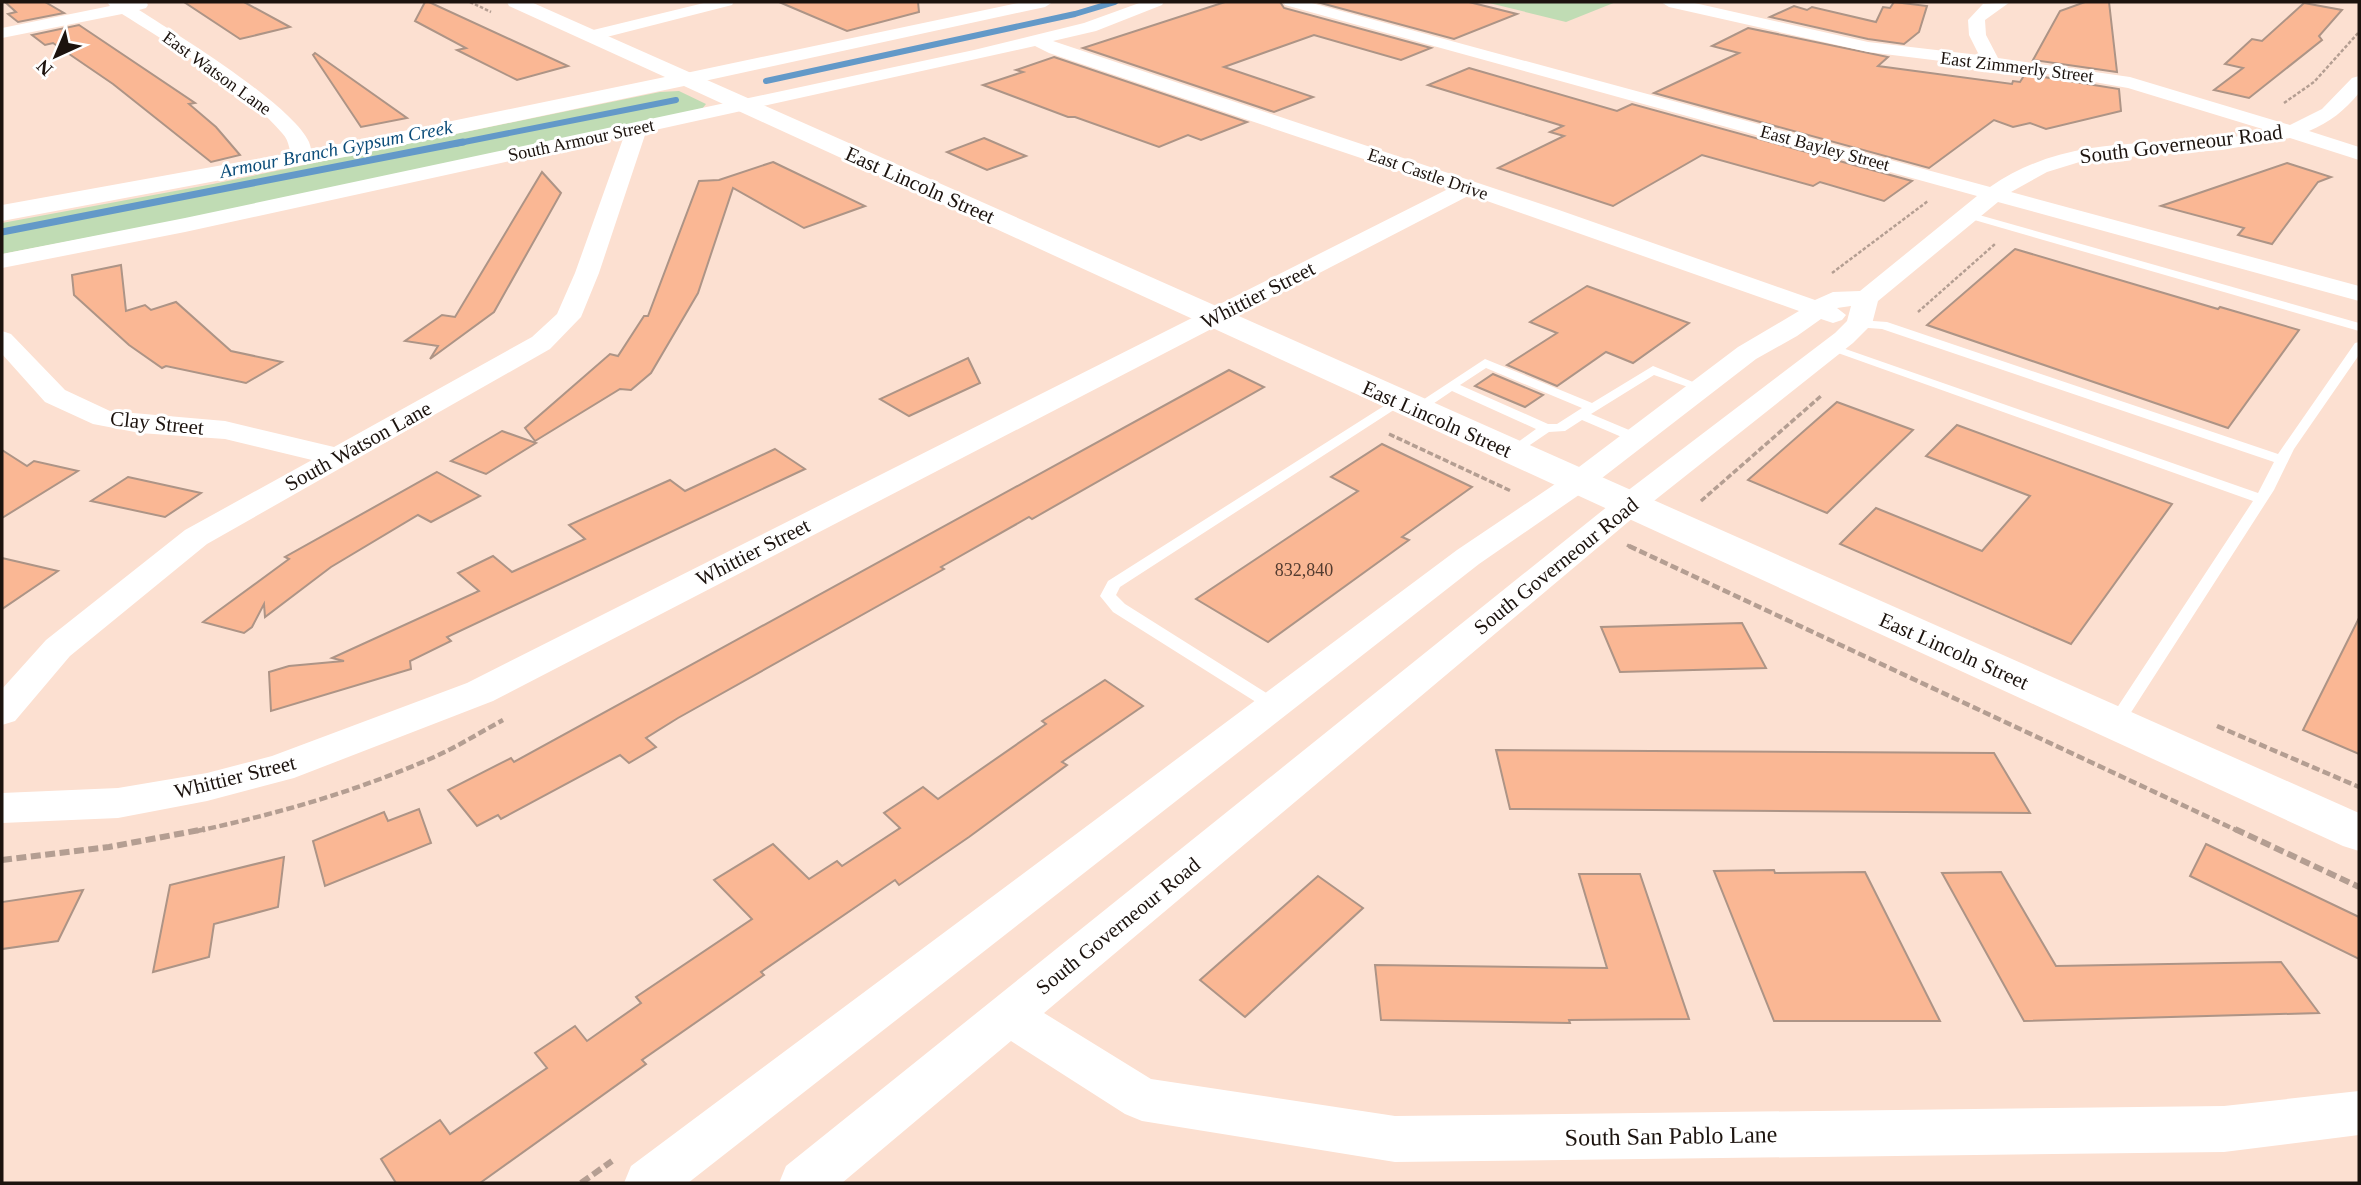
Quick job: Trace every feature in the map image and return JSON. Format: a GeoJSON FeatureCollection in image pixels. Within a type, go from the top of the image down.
{"type":"FeatureCollection","features":[{"type":"Feature","properties":{"kind":"street"},"geometry":{"type":"LineString","coordinates":[[2,33],[120,5],[156,2]]}},
{"type":"Feature","properties":{"kind":"street","name":"East Lincoln Street"},"geometry":{"type":"LineString","coordinates":[[516,2],[2359,834]]}},
{"type":"Feature","properties":{"kind":"street"},"geometry":{"type":"LineString","coordinates":[[590,36],[726,2]]}},
{"type":"Feature","properties":{"kind":"street","name":"South Armour Street"},"geometry":{"type":"LineString","coordinates":[[2,213],[302,158],[1045,2]]}},
{"type":"Feature","properties":{"kind":"street","name":"South Armour Street"},"geometry":{"type":"LineString","coordinates":[[2,261],[637,128],[1037,40],[1090,27],[1156,2]]}},
{"type":"Feature","properties":{"kind":"street","name":"East Bayley Street"},"geometry":{"type":"LineString","coordinates":[[1291,2],[2359,294]]}},
{"type":"Feature","properties":{"kind":"street","name":"East Zimmerly Street"},"geometry":{"type":"LineString","coordinates":[[1669,2],[1868,47],[2066,72],[2130,83],[2195,100],[2359,155]]}},
{"type":"Feature","properties":{"kind":"street"},"geometry":{"type":"LineString","coordinates":[[1992,63],[1974,26],[1976,18],[1983,10],[2002,2]]}},
{"type":"Feature","properties":{"kind":"street","name":"East Watson Lane"},"geometry":{"type":"LineString","coordinates":[[120,5],[221,74],[276,116],[299,141],[302,158]]}},
{"type":"Feature","properties":{"kind":"street","name":"East Castle Drive"},"geometry":{"type":"LineString","coordinates":[[1037,40],[1055,49],[1469,187],[1819,310]]}},
{"type":"Feature","properties":{"kind":"street","name":"South Governeour Road"},"geometry":{"type":"LineString","coordinates":[[804,1183],[1629,505],[1854,333],[1968,215],[1993,193],[2036,168],[2095,152],[2154,145],[2232,141],[2289,131],[2328,114],[2359,82]]}},
{"type":"Feature","properties":{"kind":"street","name":"South Watson Lane"},"geometry":{"type":"LineString","coordinates":[[2,712],[58,648],[196,537],[541,343],[568,317],[587,273],[637,128]]}},
{"type":"Feature","properties":{"kind":"street","name":"Whittier Street"},"geometry":{"type":"LineString","coordinates":[[2,808],[118,803],[207,787],[280,768],[480,691],[1469,187]]}},
{"type":"Feature","properties":{"kind":"street"},"geometry":{"type":"LineString","coordinates":[[649,1183],[1468,557],[1578,482],[1748,353],[1833,299],[1854,333]]}},
{"type":"Feature","properties":{"kind":"street","name":"Clay Street"},"geometry":{"type":"LineString","coordinates":[[2,340],[55,396],[103,418],[140,424],[225,430],[338,457]]}},
{"type":"Feature","properties":{"kind":"street","name":"South San Pablo Lane"},"geometry":{"type":"LineString","coordinates":[[1009,1015],[1142,1099],[1395,1139],[2224,1129],[2359,1113]]}},
{"type":"Feature","properties":{"kind":"lane"},"geometry":{"type":"LineString","coordinates":[[1968,215],[2359,327]]}},
{"type":"Feature","properties":{"kind":"lane"},"geometry":{"type":"LineString","coordinates":[[1854,333],[1883,325],[2282,460]]}},
{"type":"Feature","properties":{"kind":"lane"},"geometry":{"type":"LineString","coordinates":[[1854,333],[2261,499]]}},
{"type":"Feature","properties":{"kind":"lane"},"geometry":{"type":"LineString","coordinates":[[2115,724],[2261,499],[2282,460],[2359,346]]}},
{"type":"Feature","properties":{"kind":"lane"},"geometry":{"type":"LineString","coordinates":[[1273,705],[1119,608],[1108,596],[1114,584],[1407,405],[1451,386],[1485,363],[1636,438]]}},
{"type":"Feature","properties":{"kind":"lane"},"geometry":{"type":"LineString","coordinates":[[1451,386],[1490,398],[1526,414],[1546,428],[1560,429],[1653,370],[1702,388]]}},
{"type":"Feature","properties":{"kind":"lane"},"geometry":{"type":"LineString","coordinates":[[1512,453],[1546,428]]}},
{"type":"Feature","properties":{"kind":"path"},"geometry":{"type":"LineString","coordinates":[[1897,330],[2013,228]]}},
{"type":"Feature","properties":{"kind":"path"},"geometry":{"type":"LineString","coordinates":[[1673,525],[1854,333]]}},
{"type":"Feature","properties":{"kind":"green space"},"geometry":{"type":"Polygon","coordinates":[[[1485,2],[1616,2],[1566,22],[1485,2]]]}},
{"type":"Feature","properties":{"kind":"green space"},"geometry":{"type":"Polygon","coordinates":[[[679,91],[706,104],[702,109],[238,209],[2,254],[2,223],[213,184],[660,92],[679,91]]]}},
{"type":"Feature","properties":{"kind":"building"},"geometry":{"type":"Polygon","coordinates":[[[5,2],[45,2],[64,13],[18,22],[8,14],[16,12],[5,2]]]}},
{"type":"Feature","properties":{"kind":"building"},"geometry":{"type":"Polygon","coordinates":[[[184,2],[244,2],[290,27],[240,39],[184,2]]]}},
{"type":"Feature","properties":{"kind":"building"},"geometry":{"type":"Polygon","coordinates":[[[425,2],[568,66],[517,80],[457,50],[466,48],[415,21],[425,2]]]}},
{"type":"Feature","properties":{"kind":"building"},"geometry":{"type":"Polygon","coordinates":[[[779,2],[918,2],[919,12],[847,31],[779,2]]]}},
{"type":"Feature","properties":{"kind":"building"},"geometry":{"type":"Polygon","coordinates":[[[1225,2],[1280,2],[1284,8],[1431,48],[1401,60],[1314,35],[1224,67],[1313,97],[1274,112],[1083,48],[1225,2]]]}},
{"type":"Feature","properties":{"kind":"building"},"geometry":{"type":"Polygon","coordinates":[[[1317,2],[1469,2],[1517,14],[1454,39],[1317,2]]]}},
{"type":"Feature","properties":{"kind":"building"},"geometry":{"type":"Polygon","coordinates":[[[1894,2],[1927,6],[1919,32],[1904,44],[1868,39],[1770,17],[1794,6],[1807,10],[1812,7],[1876,22],[1883,7],[1890,8],[1894,2]]]}},
{"type":"Feature","properties":{"kind":"building"},"geometry":{"type":"Polygon","coordinates":[[[2085,2],[2109,2],[2117,72],[2033,60],[2060,11],[2085,2]]]}},
{"type":"Feature","properties":{"kind":"building"},"geometry":{"type":"Polygon","coordinates":[[[2304,3],[2342,10],[2319,36],[2322,40],[2249,98],[2214,90],[2243,68],[2225,64],[2252,39],[2262,41],[2304,3]]]}},
{"type":"Feature","properties":{"kind":"building"},"geometry":{"type":"Polygon","coordinates":[[[79,25],[195,103],[189,104],[216,127],[240,155],[211,162],[113,84],[53,43],[45,45],[32,35],[79,25]]]}},
{"type":"Feature","properties":{"kind":"building"},"geometry":{"type":"Polygon","coordinates":[[[1748,28],[1888,57],[1878,66],[2012,84],[2013,81],[2020,82],[2025,74],[2119,89],[2121,111],[2046,129],[2030,123],[2013,127],[1994,120],[1929,168],[1654,93],[1739,53],[1712,46],[1748,28]]]}},
{"type":"Feature","properties":{"kind":"building"},"geometry":{"type":"Polygon","coordinates":[[[315,53],[407,118],[361,127],[313,55],[315,53]]]}},
{"type":"Feature","properties":{"kind":"building"},"geometry":{"type":"Polygon","coordinates":[[[1054,57],[1247,122],[1201,140],[1188,135],[1159,147],[983,85],[1023,72],[1016,70],[1054,57]]]}},
{"type":"Feature","properties":{"kind":"building"},"geometry":{"type":"Polygon","coordinates":[[[1469,68],[1617,111],[1632,104],[1912,181],[1884,201],[1820,182],[1813,186],[1702,155],[1613,206],[1498,168],[1564,136],[1550,132],[1563,126],[1428,85],[1469,68]]]}},
{"type":"Feature","properties":{"kind":"building"},"geometry":{"type":"Polygon","coordinates":[[[984,138],[1026,156],[987,170],[947,152],[984,138]]]}},
{"type":"Feature","properties":{"kind":"building"},"geometry":{"type":"Polygon","coordinates":[[[773,162],[865,206],[804,228],[733,188],[698,293],[651,373],[631,390],[620,389],[535,441],[525,428],[610,354],[618,356],[644,316],[648,316],[699,181],[719,180],[773,162]]]}},
{"type":"Feature","properties":{"kind":"building"},"geometry":{"type":"Polygon","coordinates":[[[2287,163],[2331,177],[2318,182],[2272,244],[2238,235],[2244,228],[2161,206],[2287,163]]]}},
{"type":"Feature","properties":{"kind":"building"},"geometry":{"type":"Polygon","coordinates":[[[542,172],[561,193],[494,312],[430,359],[438,346],[405,341],[442,315],[455,317],[542,172]]]}},
{"type":"Feature","properties":{"kind":"building"},"geometry":{"type":"Polygon","coordinates":[[[2015,249],[2299,330],[2228,428],[1927,325],[2015,249]]]}},
{"type":"Feature","properties":{"kind":"building"},"geometry":{"type":"Polygon","coordinates":[[[121,265],[126,311],[145,305],[151,310],[176,302],[231,351],[282,362],[246,383],[166,366],[162,368],[129,345],[74,295],[72,275],[121,265]]]}},
{"type":"Feature","properties":{"kind":"building"},"geometry":{"type":"Polygon","coordinates":[[[1587,286],[1689,323],[1633,363],[1606,352],[1557,386],[1507,365],[1557,333],[1530,322],[1587,286]]]}},
{"type":"Feature","properties":{"kind":"building"},"geometry":{"type":"Polygon","coordinates":[[[968,358],[980,383],[909,416],[880,399],[968,358]]]}},
{"type":"Feature","properties":{"kind":"building"},"geometry":{"type":"Polygon","coordinates":[[[1229,370],[1264,387],[1032,519],[1029,517],[941,567],[944,569],[678,718],[646,738],[656,747],[629,763],[620,755],[501,819],[498,815],[477,826],[448,790],[511,758],[514,762],[1229,370]]]}},
{"type":"Feature","properties":{"kind":"building"},"geometry":{"type":"Polygon","coordinates":[[[1493,374],[1543,395],[1525,407],[1475,386],[1493,374]]]}},
{"type":"Feature","properties":{"kind":"building"},"geometry":{"type":"Polygon","coordinates":[[[1837,402],[1913,430],[1827,513],[1748,480],[1837,402]]]}},
{"type":"Feature","properties":{"kind":"building"},"geometry":{"type":"Polygon","coordinates":[[[1957,425],[2172,504],[2071,644],[1840,544],[1876,508],[1982,551],[2030,496],[1926,456],[1957,425]]]}},
{"type":"Feature","properties":{"kind":"building"},"geometry":{"type":"Polygon","coordinates":[[[502,431],[536,443],[486,474],[451,461],[502,431]]]}},
{"type":"Feature","properties":{"kind":"building"},"geometry":{"type":"Polygon","coordinates":[[[1382,444],[1472,487],[1402,537],[1409,540],[1268,642],[1196,599],[1358,491],[1331,477],[1382,444]]]}},
{"type":"Feature","properties":{"kind":"building"},"geometry":{"type":"Polygon","coordinates":[[[775,449],[805,469],[447,637],[451,641],[410,661],[411,669],[271,711],[269,672],[289,666],[344,661],[332,658],[479,591],[458,573],[493,556],[512,572],[585,539],[569,525],[670,480],[685,491],[775,449]]]}},
{"type":"Feature","properties":{"kind":"building"},"geometry":{"type":"Polygon","coordinates":[[[2,450],[27,466],[34,461],[78,471],[2,518],[2,450]]]}},
{"type":"Feature","properties":{"kind":"building"},"geometry":{"type":"Polygon","coordinates":[[[437,472],[480,496],[431,522],[418,515],[331,567],[265,617],[264,604],[252,627],[244,633],[203,622],[289,559],[285,557],[437,472]]]}},
{"type":"Feature","properties":{"kind":"building"},"geometry":{"type":"Polygon","coordinates":[[[128,477],[201,493],[165,517],[91,501],[128,477]]]}},
{"type":"Feature","properties":{"kind":"building"},"geometry":{"type":"Polygon","coordinates":[[[2,558],[58,571],[2,609],[2,558]]]}},
{"type":"Feature","properties":{"kind":"building"},"geometry":{"type":"Polygon","coordinates":[[[2359,618],[2359,754],[2303,730],[2359,618]]]}},
{"type":"Feature","properties":{"kind":"building"},"geometry":{"type":"Polygon","coordinates":[[[1742,623],[1766,668],[1620,672],[1601,627],[1742,623]]]}},
{"type":"Feature","properties":{"kind":"building"},"geometry":{"type":"Polygon","coordinates":[[[1105,680],[1143,706],[1062,762],[1067,765],[969,837],[899,885],[895,880],[761,972],[764,975],[642,1060],[646,1064],[480,1183],[396,1183],[381,1159],[440,1120],[450,1134],[547,1068],[535,1053],[575,1026],[587,1041],[641,1003],[636,997],[752,919],[714,880],[773,844],[809,879],[837,861],[842,866],[900,828],[884,813],[923,787],[938,799],[1046,724],[1042,721],[1105,680]]]}},
{"type":"Feature","properties":{"kind":"building"},"geometry":{"type":"Polygon","coordinates":[[[1496,750],[1994,753],[2030,813],[1510,809],[1496,750]]]}},
{"type":"Feature","properties":{"kind":"building"},"geometry":{"type":"Polygon","coordinates":[[[419,809],[431,843],[325,886],[313,841],[384,812],[388,821],[419,809]]]}},
{"type":"Feature","properties":{"kind":"building"},"geometry":{"type":"Polygon","coordinates":[[[2206,844],[2359,917],[2359,959],[2190,876],[2206,844]]]}},
{"type":"Feature","properties":{"kind":"building"},"geometry":{"type":"Polygon","coordinates":[[[284,857],[278,907],[214,924],[209,957],[153,972],[170,885],[284,857]]]}},
{"type":"Feature","properties":{"kind":"building"},"geometry":{"type":"Polygon","coordinates":[[[1774,870],[1775,873],[1865,872],[1940,1021],[1774,1021],[1714,871],[1774,870]]]}},
{"type":"Feature","properties":{"kind":"building"},"geometry":{"type":"Polygon","coordinates":[[[2001,872],[2056,966],[2281,962],[2319,1013],[2024,1021],[1942,873],[2001,872]]]}},
{"type":"Feature","properties":{"kind":"building"},"geometry":{"type":"Polygon","coordinates":[[[1579,874],[1640,874],[1689,1019],[1569,1020],[1570,1023],[1381,1020],[1375,965],[1607,968],[1579,874]]]}},
{"type":"Feature","properties":{"kind":"building"},"geometry":{"type":"Polygon","coordinates":[[[1318,876],[1363,908],[1245,1017],[1200,980],[1318,876]]]}},
{"type":"Feature","properties":{"kind":"building"},"geometry":{"type":"Polygon","coordinates":[[[83,890],[58,941],[2,949],[2,902],[83,890]]]}},
{"type":"Feature","properties":{"kind":"waterway","name":"Armour Branch Gypsum Creek"},"geometry":{"type":"LineString","coordinates":[[766,81],[1075,14],[1115,2]]}},
{"type":"Feature","properties":{"kind":"waterway","name":"Armour Branch Gypsum Creek"},"geometry":{"type":"LineString","coordinates":[[454,144],[676,100]]}},
{"type":"Feature","properties":{"kind":"waterway","name":"Armour Branch Gypsum Creek"},"geometry":{"type":"LineString","coordinates":[[2,232],[463,142]]}}]}
